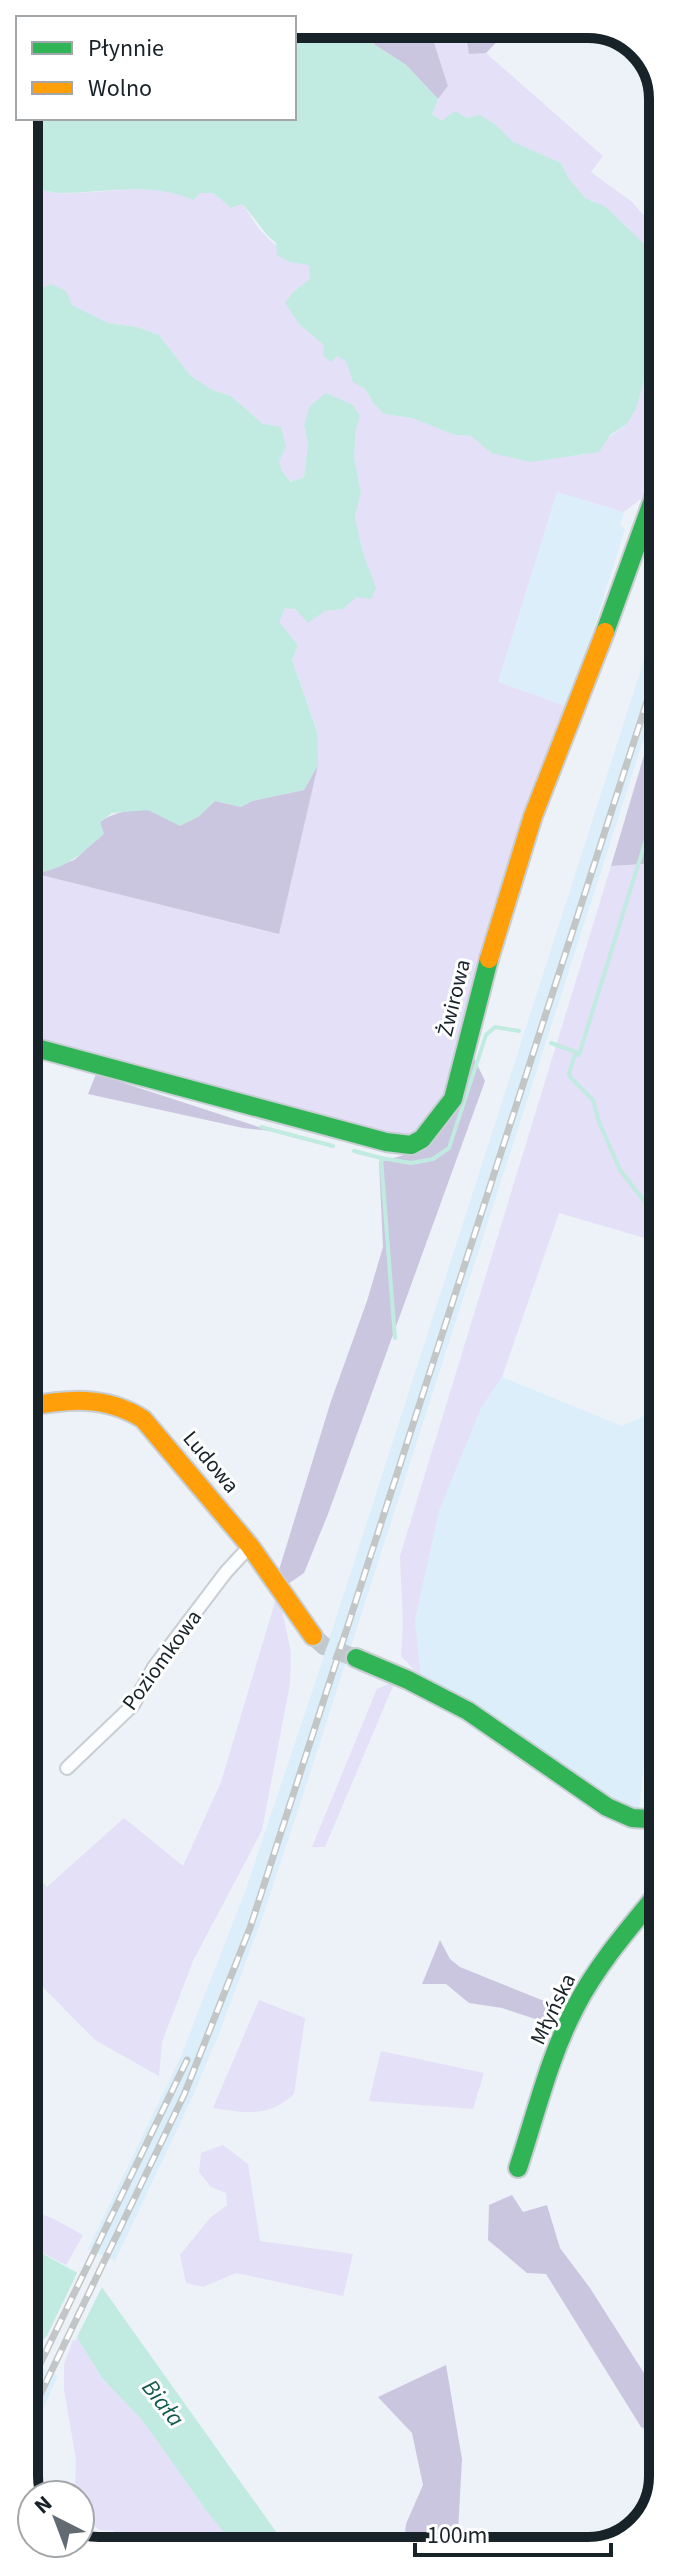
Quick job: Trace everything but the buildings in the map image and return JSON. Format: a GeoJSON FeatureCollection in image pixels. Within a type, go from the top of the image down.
{"type":"FeatureCollection","features":[{"type":"Feature","properties":{"kind":"street","name":"Żwirowa"},"geometry":{"type":"LineString","coordinates":[[38,1048],[386,1142],[411,1145],[422,1139],[453,1099],[495,938],[533,816],[649,511]]}},
{"type":"Feature","properties":{"kind":"street","name":"Ludowa"},"geometry":{"type":"LineString","coordinates":[[38,1405],[90,1400],[120,1405],[132,1411],[166,1444],[250,1546],[288,1596],[313,1636]]}},
{"type":"Feature","properties":{"kind":"street","name":"Poziomkowa"},"geometry":{"type":"LineString","coordinates":[[67,1768],[133,1705],[154,1667],[226,1572],[250,1546]]}},
{"type":"Feature","properties":{"kind":"street"},"geometry":{"type":"LineString","coordinates":[[356,1658],[417,1684],[468,1711],[607,1807],[649,1821]]}},
{"type":"Feature","properties":{"kind":"street","name":"Młyńska"},"geometry":{"type":"LineString","coordinates":[[518,2168],[576,2006],[604,1962],[649,1905]]}},
{"type":"Feature","properties":{"kind":"shaded area"},"geometry":{"type":"Polygon","coordinates":[[[369,38],[433,38],[448,86],[438,99],[406,65],[369,38]]]}},
{"type":"Feature","properties":{"kind":"shaded area"},"geometry":{"type":"Polygon","coordinates":[[[433,38],[464,38],[469,53],[486,53],[603,156],[591,172],[632,202],[649,221],[649,252],[626,226],[594,201],[585,199],[561,163],[512,142],[496,125],[467,118],[442,121],[432,114],[448,86],[433,38]]]}},
{"type":"Feature","properties":{"kind":"shaded area"},"geometry":{"type":"Polygon","coordinates":[[[466,38],[500,38],[486,53],[469,54],[466,38]]]}},
{"type":"Feature","properties":{"kind":"shaded area"},"geometry":{"type":"Polygon","coordinates":[[[38,189],[59,193],[161,190],[193,199],[200,193],[213,193],[231,208],[242,204],[259,229],[289,261],[309,264],[311,279],[293,292],[300,325],[346,361],[353,381],[365,389],[384,414],[412,418],[455,435],[471,436],[491,453],[584,455],[627,424],[636,409],[649,363],[649,480],[642,498],[624,512],[557,492],[498,682],[569,707],[447,1096],[426,1126],[408,1137],[38,1040],[38,874],[78,883],[317,730],[292,660],[298,645],[278,622],[284,607],[295,609],[308,622],[325,611],[343,609],[357,597],[363,553],[355,517],[361,493],[354,457],[360,416],[304,425],[308,444],[304,477],[292,482],[282,471],[263,424],[231,396],[212,390],[190,375],[159,335],[137,327],[108,323],[72,305],[38,296],[38,189]]]}},
{"type":"Feature","properties":{"kind":"shaded area"},"geometry":{"type":"Polygon","coordinates":[[[557,492],[624,512],[620,525],[625,529],[569,707],[498,682],[557,492]]]}},
{"type":"Feature","properties":{"kind":"shaded area"},"geometry":{"type":"Polygon","coordinates":[[[649,644],[649,722],[303,1795],[220,2031],[115,2261],[88,2249],[181,2056],[246,1889],[649,644]]]}},
{"type":"Feature","properties":{"kind":"shaded area"},"geometry":{"type":"Polygon","coordinates":[[[649,739],[649,849],[644,864],[611,866],[649,739]]]}},
{"type":"Feature","properties":{"kind":"shaded area"},"geometry":{"type":"Polygon","coordinates":[[[318,765],[279,934],[38,874],[74,860],[103,834],[100,822],[123,812],[148,810],[198,817],[215,801],[241,807],[252,801],[304,790],[318,765]]]}},
{"type":"Feature","properties":{"kind":"shaded area"},"geometry":{"type":"Polygon","coordinates":[[[644,864],[649,882],[649,1239],[559,1213],[502,1377],[481,1408],[439,1511],[415,1620],[421,1677],[401,1656],[400,1556],[611,866],[644,864]]]}},
{"type":"Feature","properties":{"kind":"shaded area"},"geometry":{"type":"Polygon","coordinates":[[[473,1056],[485,1081],[328,1514],[304,1573],[288,1584],[279,1570],[383,1247],[379,1162],[411,1153],[473,1056]]]}},
{"type":"Feature","properties":{"kind":"shaded area"},"geometry":{"type":"Polygon","coordinates":[[[96,1074],[271,1131],[243,1128],[88,1094],[96,1074]]]}},
{"type":"Feature","properties":{"kind":"shaded area"},"geometry":{"type":"Polygon","coordinates":[[[502,1377],[622,1426],[649,1414],[649,1714],[639,1810],[611,1802],[541,1749],[421,1677],[415,1620],[439,1511],[481,1408],[502,1377]]]}},
{"type":"Feature","properties":{"kind":"shaded area"},"geometry":{"type":"Polygon","coordinates":[[[278,1592],[291,1652],[290,1684],[262,1830],[193,1961],[162,2042],[159,2076],[95,2040],[38,1982],[38,1878],[47,1887],[124,1818],[183,1866],[221,1782],[278,1592]]]}},
{"type":"Feature","properties":{"kind":"shaded area"},"geometry":{"type":"Polygon","coordinates":[[[395,1681],[325,1847],[312,1847],[377,1689],[395,1681]]]}},
{"type":"Feature","properties":{"kind":"shaded area"},"geometry":{"type":"Polygon","coordinates":[[[440,1940],[450,1959],[460,1967],[569,2011],[562,2028],[502,2008],[469,2003],[446,1984],[422,1984],[440,1940]]]}},
{"type":"Feature","properties":{"kind":"shaded area"},"geometry":{"type":"Polygon","coordinates":[[[259,2000],[305,2018],[294,2094],[275,2107],[256,2112],[213,2108],[259,2000]]]}},
{"type":"Feature","properties":{"kind":"shaded area"},"geometry":{"type":"Polygon","coordinates":[[[381,2051],[484,2073],[473,2109],[369,2101],[381,2051]]]}},
{"type":"Feature","properties":{"kind":"shaded area"},"geometry":{"type":"Polygon","coordinates":[[[223,2145],[248,2164],[260,2241],[353,2254],[343,2296],[236,2273],[203,2287],[186,2283],[180,2255],[210,2218],[227,2205],[226,2193],[211,2187],[199,2172],[201,2153],[223,2145]]]}},
{"type":"Feature","properties":{"kind":"shaded area"},"geometry":{"type":"Polygon","coordinates":[[[512,2195],[523,2212],[547,2205],[560,2248],[590,2288],[649,2381],[649,2431],[641,2427],[546,2274],[527,2273],[488,2240],[489,2205],[512,2195]]]}},
{"type":"Feature","properties":{"kind":"shaded area"},"geometry":{"type":"Polygon","coordinates":[[[38,2213],[83,2235],[66,2265],[38,2251],[38,2213]]]}},
{"type":"Feature","properties":{"kind":"shaded area"},"geometry":{"type":"Polygon","coordinates":[[[75,2334],[102,2378],[143,2421],[228,2537],[117,2537],[114,2531],[99,2530],[96,2527],[96,2479],[75,2479],[76,2460],[64,2389],[64,2365],[75,2334]]]}},
{"type":"Feature","properties":{"kind":"shaded area"},"geometry":{"type":"Polygon","coordinates":[[[446,2365],[462,2459],[458,2537],[404,2537],[406,2524],[423,2485],[412,2433],[378,2397],[446,2365]]]}},
{"type":"Feature","properties":{"kind":"shaded area"},"geometry":{"type":"Polygon","coordinates":[[[38,2366],[58,2376],[38,2420],[38,2366]]]}},
{"type":"Feature","properties":{"kind":"water"},"geometry":{"type":"Polygon","coordinates":[[[296,38],[369,38],[406,65],[438,99],[432,114],[442,121],[455,111],[467,118],[480,115],[513,142],[561,163],[569,179],[585,198],[606,207],[649,250],[649,363],[636,409],[627,424],[610,435],[599,452],[531,462],[491,453],[471,436],[455,435],[412,418],[384,414],[365,389],[353,382],[346,361],[337,356],[331,362],[323,356],[324,345],[300,325],[285,303],[310,279],[309,265],[289,262],[277,255],[276,243],[242,204],[231,208],[213,193],[200,193],[193,200],[145,189],[61,193],[38,190],[38,120],[296,120],[296,38]]]}},
{"type":"Feature","properties":{"kind":"water"},"geometry":{"type":"Polygon","coordinates":[[[51,284],[66,291],[72,305],[108,323],[137,327],[159,335],[190,375],[212,390],[231,396],[263,424],[281,427],[286,447],[279,461],[291,482],[304,477],[308,444],[304,425],[310,406],[326,393],[353,405],[360,416],[354,457],[361,493],[355,517],[363,553],[376,588],[371,599],[357,597],[343,609],[325,611],[308,623],[295,609],[285,608],[279,622],[298,645],[292,660],[317,731],[318,765],[304,790],[252,801],[241,807],[215,801],[198,817],[180,826],[148,810],[112,813],[100,822],[104,834],[68,862],[38,872],[38,290],[51,284]]]}},
{"type":"Feature","properties":{"kind":"water","name":"Biała"},"geometry":{"type":"Polygon","coordinates":[[[38,2251],[101,2286],[280,2537],[228,2537],[143,2421],[102,2378],[75,2334],[59,2324],[43,2340],[38,2337],[38,2251]]]}},
{"type":"Feature","properties":{"kind":"pier"},"geometry":{"type":"Polygon","coordinates":[[[79,2269],[104,2283],[75,2341],[59,2329],[43,2344],[79,2269]]]}},
{"type":"Feature","properties":{"kind":"waterway"},"geometry":{"type":"LineString","coordinates":[[579,1055],[649,830]]}},
{"type":"Feature","properties":{"kind":"waterway"},"geometry":{"type":"LineString","coordinates":[[395,1338],[381,1158],[411,1163],[433,1159],[449,1148],[486,1035],[495,1027],[519,1031]]}},
{"type":"Feature","properties":{"kind":"waterway"},"geometry":{"type":"LineString","coordinates":[[551,1043],[576,1052],[570,1077],[593,1100],[620,1170],[649,1207]]}},
{"type":"Feature","properties":{"kind":"waterway"},"geometry":{"type":"LineString","coordinates":[[261,1127],[333,1146]]}},
{"type":"Feature","properties":{"kind":"waterway"},"geometry":{"type":"LineString","coordinates":[[354,1151],[381,1158]]}},
{"type":"Feature","properties":{"kind":"tunnel"},"geometry":{"type":"LineString","coordinates":[[313,1636],[324,1646],[356,1658]]}},
{"type":"Feature","properties":{"kind":"railway"},"geometry":{"type":"LineString","coordinates":[[38,2399],[184,2095],[250,1928],[649,695]]}},
{"type":"Feature","properties":{"kind":"railway"},"geometry":{"type":"LineString","coordinates":[[38,2368],[187,2060]]}},
{"type":"Feature","properties":{"kind":"traffic: fast"},"geometry":{"type":"LineString","coordinates":[[605,632],[649,511]]}},
{"type":"Feature","properties":{"kind":"traffic: fast"},"geometry":{"type":"LineString","coordinates":[[38,1048],[386,1142],[411,1145],[422,1139],[453,1099],[489,959]]}},
{"type":"Feature","properties":{"kind":"traffic: fast"},"geometry":{"type":"LineString","coordinates":[[356,1658],[468,1711],[607,1807],[632,1818],[649,1819]]}},
{"type":"Feature","properties":{"kind":"traffic: fast"},"geometry":{"type":"LineString","coordinates":[[518,2168],[566,2025],[605,1959],[649,1904]]}},
{"type":"Feature","properties":{"kind":"traffic: slow"},"geometry":{"type":"LineString","coordinates":[[489,959],[533,816],[605,632]]}},
{"type":"Feature","properties":{"kind":"traffic: slow"},"geometry":{"type":"LineString","coordinates":[[38,1405],[86,1401],[114,1406],[143,1419],[250,1546],[313,1636]]}}]}
